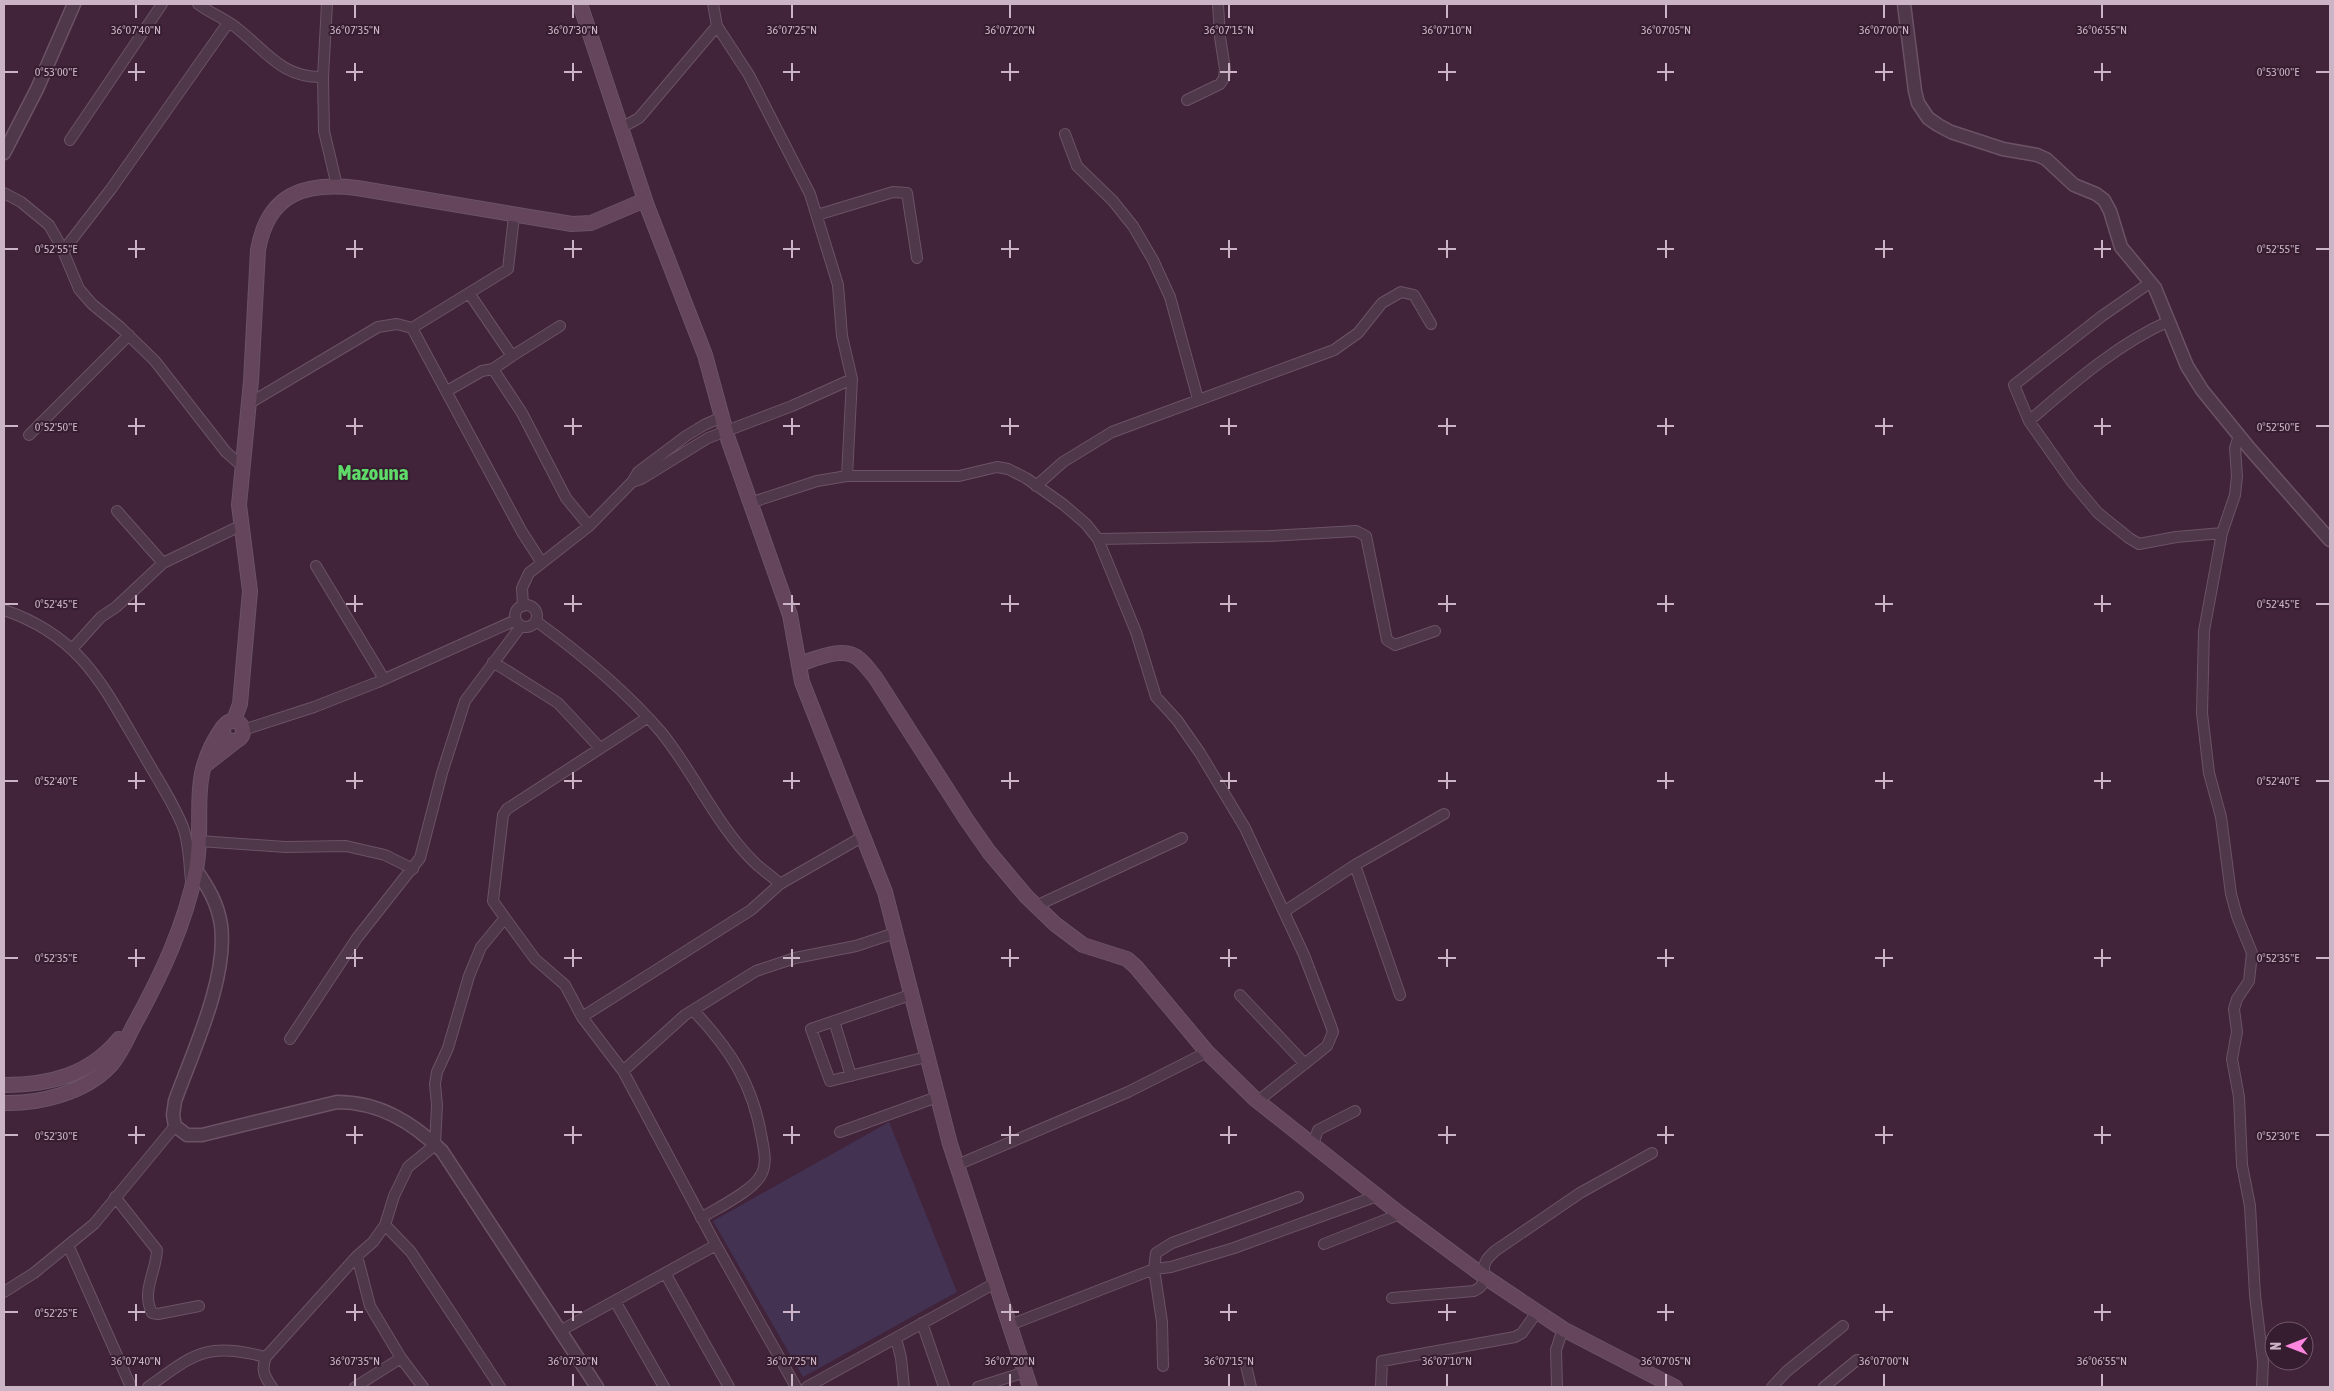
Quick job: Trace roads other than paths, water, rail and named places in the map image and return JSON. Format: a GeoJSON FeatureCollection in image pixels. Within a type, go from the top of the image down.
{"type":"FeatureCollection","features":[{"type":"Feature","properties":{"kind":"main road"},"geometry":{"type":"LineString","coordinates":[[580,4],[645,200],[705,355],[724,424],[790,615],[802,682],[885,892],[937,1097],[957,1165],[1030,1387]]}},
{"type":"Feature","properties":{"kind":"main road"},"geometry":{"type":"LineString","coordinates":[[4,1104],[54,1097],[72,1091],[98,1076],[110,1066],[142,1011],[178,934],[194,877],[199,841],[199,790],[203,766],[234,729],[240,704],[250,591],[240,526],[239,505],[258,250],[261,232],[269,216],[278,204],[291,195],[309,188],[337,186],[572,224],[590,223],[645,200]]}},
{"type":"Feature","properties":{"kind":"main road"},"geometry":{"type":"LineString","coordinates":[[799,664],[837,653],[847,653],[858,658],[875,677],[989,852],[1036,906],[1082,945],[1126,959],[1207,1052],[1258,1101],[1400,1214],[1484,1276],[1563,1329],[1675,1387]]}},
{"type":"Feature","properties":{"kind":"main road"},"geometry":{"type":"LineString","coordinates":[[4,1086],[48,1081],[82,1070],[106,1054],[142,1011]]}},
{"type":"Feature","properties":{"kind":"street"},"geometry":{"type":"LineString","coordinates":[[4,154],[37,89],[74,4]]}},
{"type":"Feature","properties":{"kind":"street"},"geometry":{"type":"LineString","coordinates":[[70,140],[162,4]]}},
{"type":"Feature","properties":{"kind":"street"},"geometry":{"type":"LineString","coordinates":[[198,4],[228,23],[291,73],[306,78],[323,77]]}},
{"type":"Feature","properties":{"kind":"street"},"geometry":{"type":"LineString","coordinates":[[327,4],[323,77],[324,131],[337,186]]}},
{"type":"Feature","properties":{"kind":"street"},"geometry":{"type":"LineString","coordinates":[[713,4],[717,26],[749,75],[810,194],[838,285],[838,309],[842,336],[852,379],[847,476]]}},
{"type":"Feature","properties":{"kind":"street"},"geometry":{"type":"LineString","coordinates":[[1187,100],[1220,84],[1224,78],[1226,69],[1220,37],[1218,4]]}},
{"type":"Feature","properties":{"kind":"street"},"geometry":{"type":"LineString","coordinates":[[1904,4],[1915,91],[1918,103],[1928,118],[1951,132],[2003,149],[2037,155],[2046,159],[2074,185],[2096,194],[2104,200],[2110,210],[2121,247],[2151,282],[2187,366],[2202,390],[2239,436],[2330,540]]}},
{"type":"Feature","properties":{"kind":"street"},"geometry":{"type":"LineString","coordinates":[[63,251],[111,189],[228,23]]}},
{"type":"Feature","properties":{"kind":"street"},"geometry":{"type":"LineString","coordinates":[[621,128],[639,118],[717,26]]}},
{"type":"Feature","properties":{"kind":"street"},"geometry":{"type":"LineString","coordinates":[[1065,134],[1077,166],[1118,207],[1133,226],[1153,260],[1170,297],[1198,399]]}},
{"type":"Feature","properties":{"kind":"street"},"geometry":{"type":"LineString","coordinates":[[817,215],[894,192],[907,193],[917,258]]}},
{"type":"Feature","properties":{"kind":"street"},"geometry":{"type":"LineString","coordinates":[[4,193],[21,202],[49,225],[63,251],[79,289],[92,304],[129,336],[171,379],[179,394],[226,452],[242,466]]}},
{"type":"Feature","properties":{"kind":"street"},"geometry":{"type":"LineString","coordinates":[[412,328],[508,269],[514,216]]}},
{"type":"Feature","properties":{"kind":"street"},"geometry":{"type":"LineString","coordinates":[[2151,282],[2102,316],[2014,385],[2029,421],[2072,482],[2098,514],[2129,538],[2139,544],[2176,537],[2222,533]]}},
{"type":"Feature","properties":{"kind":"street"},"geometry":{"type":"LineString","coordinates":[[1036,486],[1062,462],[1112,432],[1334,350],[1358,333],[1382,303],[1401,292],[1414,295],[1431,324]]}},
{"type":"Feature","properties":{"kind":"street"},"geometry":{"type":"LineString","coordinates":[[469,293],[512,356]]}},
{"type":"Feature","properties":{"kind":"street"},"geometry":{"type":"LineString","coordinates":[[2029,421],[2098,365],[2154,328],[2169,321]]}},
{"type":"Feature","properties":{"kind":"street"},"geometry":{"type":"LineString","coordinates":[[248,404],[378,327],[397,324],[412,328],[522,532],[542,563]]}},
{"type":"Feature","properties":{"kind":"street"},"geometry":{"type":"LineString","coordinates":[[447,391],[482,371],[493,369],[560,326]]}},
{"type":"Feature","properties":{"kind":"street"},"geometry":{"type":"LineString","coordinates":[[30,435],[129,336]]}},
{"type":"Feature","properties":{"kind":"street"},"geometry":{"type":"LineString","coordinates":[[493,369],[522,413],[566,498],[589,526]]}},
{"type":"Feature","properties":{"kind":"street"},"geometry":{"type":"LineString","coordinates":[[523,606],[522,588],[530,573],[589,526],[632,482],[643,478],[708,438],[724,424],[792,406],[852,379]]}},
{"type":"Feature","properties":{"kind":"street"},"geometry":{"type":"LineString","coordinates":[[2239,436],[2235,448],[2237,476],[2234,495],[2222,533],[2204,631],[2202,713],[2209,773],[2221,818],[2231,894],[2237,916],[2252,953],[2248,981],[2237,999],[2234,1009],[2237,1032],[2232,1059],[2239,1097],[2242,1165],[2250,1206],[2255,1295],[2263,1362],[2262,1387]]}},
{"type":"Feature","properties":{"kind":"street"},"geometry":{"type":"LineString","coordinates":[[750,502],[817,481],[847,476],[959,476],[997,467],[1026,478],[1064,504],[1086,524],[1098,539],[1136,632],[1156,697],[1177,720],[1228,796],[1266,868],[1304,955],[1333,1032],[1327,1046],[1258,1101]]}},
{"type":"Feature","properties":{"kind":"street"},"geometry":{"type":"LineString","coordinates":[[117,512],[163,563]]}},
{"type":"Feature","properties":{"kind":"street"},"geometry":{"type":"LineString","coordinates":[[72,649],[101,617],[116,607],[163,563],[240,526]]}},
{"type":"Feature","properties":{"kind":"street"},"geometry":{"type":"LineString","coordinates":[[1098,539],[1268,536],[1356,531],[1366,536],[1387,640],[1395,645],[1434,631]]}},
{"type":"Feature","properties":{"kind":"street"},"geometry":{"type":"LineString","coordinates":[[316,566],[384,679]]}},
{"type":"Feature","properties":{"kind":"street"},"geometry":{"type":"LineString","coordinates":[[290,1039],[363,930],[420,858],[442,773],[465,701],[518,623],[516,613],[523,606],[530,606],[535,611],[536,621],[609,681],[662,733],[721,821],[753,861],[780,884]]}},
{"type":"Feature","properties":{"kind":"street"},"geometry":{"type":"LineString","coordinates":[[4,610],[42,627],[72,649],[104,686],[169,797],[183,829],[194,877],[211,892],[221,923],[221,960],[207,1014],[175,1101],[173,1115],[175,1126],[187,1135],[202,1135],[337,1102],[358,1102],[391,1114],[422,1132],[442,1151],[597,1387]]}},
{"type":"Feature","properties":{"kind":"street"},"geometry":{"type":"LineString","coordinates":[[234,729],[314,707],[518,623],[527,627],[536,621]]}},
{"type":"Feature","properties":{"kind":"street"},"geometry":{"type":"LineString","coordinates":[[493,662],[558,703],[600,748]]}},
{"type":"Feature","properties":{"kind":"street"},"geometry":{"type":"LineString","coordinates":[[648,718],[507,809],[503,815],[493,901],[536,959],[565,984],[582,1017],[623,1071],[701,1218],[796,1387]]}},
{"type":"Feature","properties":{"kind":"street"},"geometry":{"type":"LineString","coordinates":[[1285,911],[1355,865],[1444,814]]}},
{"type":"Feature","properties":{"kind":"street"},"geometry":{"type":"LineString","coordinates":[[582,1017],[751,910],[780,884],[862,837]]}},
{"type":"Feature","properties":{"kind":"street"},"geometry":{"type":"LineString","coordinates":[[1036,906],[1182,838]]}},
{"type":"Feature","properties":{"kind":"street"},"geometry":{"type":"LineString","coordinates":[[199,841],[285,847],[346,846],[385,855],[413,869]]}},
{"type":"Feature","properties":{"kind":"street"},"geometry":{"type":"LineString","coordinates":[[1355,865],[1400,995]]}},
{"type":"Feature","properties":{"kind":"street"},"geometry":{"type":"LineString","coordinates":[[272,1387],[263,1376],[263,1366],[266,1357],[357,1256],[374,1242],[385,1226],[394,1196],[408,1167],[435,1144],[437,1105],[435,1084],[437,1072],[448,1048],[469,976],[481,947],[505,918]]}},
{"type":"Feature","properties":{"kind":"street"},"geometry":{"type":"LineString","coordinates":[[623,1071],[693,1010],[756,971],[795,958],[856,946],[895,934]]}},
{"type":"Feature","properties":{"kind":"street"},"geometry":{"type":"LineString","coordinates":[[910,995],[811,1029],[830,1081],[926,1057]]}},
{"type":"Feature","properties":{"kind":"street"},"geometry":{"type":"LineString","coordinates":[[1240,995],[1305,1064]]}},
{"type":"Feature","properties":{"kind":"street"},"geometry":{"type":"LineString","coordinates":[[693,1010],[719,1038],[740,1068],[758,1110],[765,1153],[762,1173],[749,1189],[701,1218]]}},
{"type":"Feature","properties":{"kind":"street"},"geometry":{"type":"LineString","coordinates":[[834,1021],[851,1076]]}},
{"type":"Feature","properties":{"kind":"street"},"geometry":{"type":"LineString","coordinates":[[957,1165],[1128,1092],[1207,1052]]}},
{"type":"Feature","properties":{"kind":"street"},"geometry":{"type":"LineString","coordinates":[[840,1132],[937,1097]]}},
{"type":"Feature","properties":{"kind":"street"},"geometry":{"type":"LineString","coordinates":[[1313,1144],[1318,1130],[1355,1111]]}},
{"type":"Feature","properties":{"kind":"street"},"geometry":{"type":"LineString","coordinates":[[4,1292],[34,1273],[94,1224],[175,1126]]}},
{"type":"Feature","properties":{"kind":"street"},"geometry":{"type":"LineString","coordinates":[[1392,1298],[1474,1290],[1483,1285],[1486,1260],[1495,1251],[1580,1193],[1652,1153]]}},
{"type":"Feature","properties":{"kind":"street"},"geometry":{"type":"LineString","coordinates":[[1010,1325],[1154,1269],[1171,1267],[1234,1248],[1378,1196]]}},
{"type":"Feature","properties":{"kind":"street"},"geometry":{"type":"LineString","coordinates":[[115,1197],[157,1250],[148,1284],[148,1306],[152,1313],[158,1314],[199,1306]]}},
{"type":"Feature","properties":{"kind":"street"},"geometry":{"type":"LineString","coordinates":[[1163,1366],[1162,1322],[1154,1269],[1154,1258],[1161,1248],[1298,1197]]}},
{"type":"Feature","properties":{"kind":"street"},"geometry":{"type":"LineString","coordinates":[[1324,1244],[1400,1214]]}},
{"type":"Feature","properties":{"kind":"street"},"geometry":{"type":"LineString","coordinates":[[385,1226],[411,1252],[500,1387]]}},
{"type":"Feature","properties":{"kind":"street"},"geometry":{"type":"LineString","coordinates":[[68,1245],[131,1387]]}},
{"type":"Feature","properties":{"kind":"street"},"geometry":{"type":"LineString","coordinates":[[560,1331],[716,1245]]}},
{"type":"Feature","properties":{"kind":"street"},"geometry":{"type":"LineString","coordinates":[[357,1256],[370,1306],[401,1358],[423,1387]]}},
{"type":"Feature","properties":{"kind":"street"},"geometry":{"type":"LineString","coordinates":[[665,1273],[729,1387]]}},
{"type":"Feature","properties":{"kind":"street"},"geometry":{"type":"LineString","coordinates":[[807,1387],[997,1282]]}},
{"type":"Feature","properties":{"kind":"street"},"geometry":{"type":"LineString","coordinates":[[615,1301],[664,1387]]}},
{"type":"Feature","properties":{"kind":"street"},"geometry":{"type":"LineString","coordinates":[[1381,1387],[1382,1361],[1515,1337],[1522,1333],[1537,1312]]}},
{"type":"Feature","properties":{"kind":"street"},"geometry":{"type":"LineString","coordinates":[[922,1323],[944,1387]]}},
{"type":"Feature","properties":{"kind":"street"},"geometry":{"type":"LineString","coordinates":[[1772,1387],[1787,1371],[1844,1326]]}},
{"type":"Feature","properties":{"kind":"street"},"geometry":{"type":"LineString","coordinates":[[1557,1387],[1556,1350],[1563,1329]]}},
{"type":"Feature","properties":{"kind":"street"},"geometry":{"type":"LineString","coordinates":[[896,1338],[901,1358],[904,1387]]}},
{"type":"Feature","properties":{"kind":"street"},"geometry":{"type":"LineString","coordinates":[[148,1387],[188,1358],[208,1350],[225,1350],[266,1357]]}},
{"type":"Feature","properties":{"kind":"street"},"geometry":{"type":"LineString","coordinates":[[355,1387],[401,1358]]}},
{"type":"Feature","properties":{"kind":"street"},"geometry":{"type":"LineString","coordinates":[[1824,1387],[1857,1360]]}},
{"type":"Feature","properties":{"kind":"street"},"geometry":{"type":"LineString","coordinates":[[1245,1361],[1251,1387]]}},
{"type":"Feature","properties":{"kind":"street"},"geometry":{"type":"LineString","coordinates":[[978,1387],[1025,1372]]}},
{"type":"Feature","properties":{"kind":"district","name":"Mazouna"},"geometry":{"type":"Point","coordinates":[373,473]}}]}
